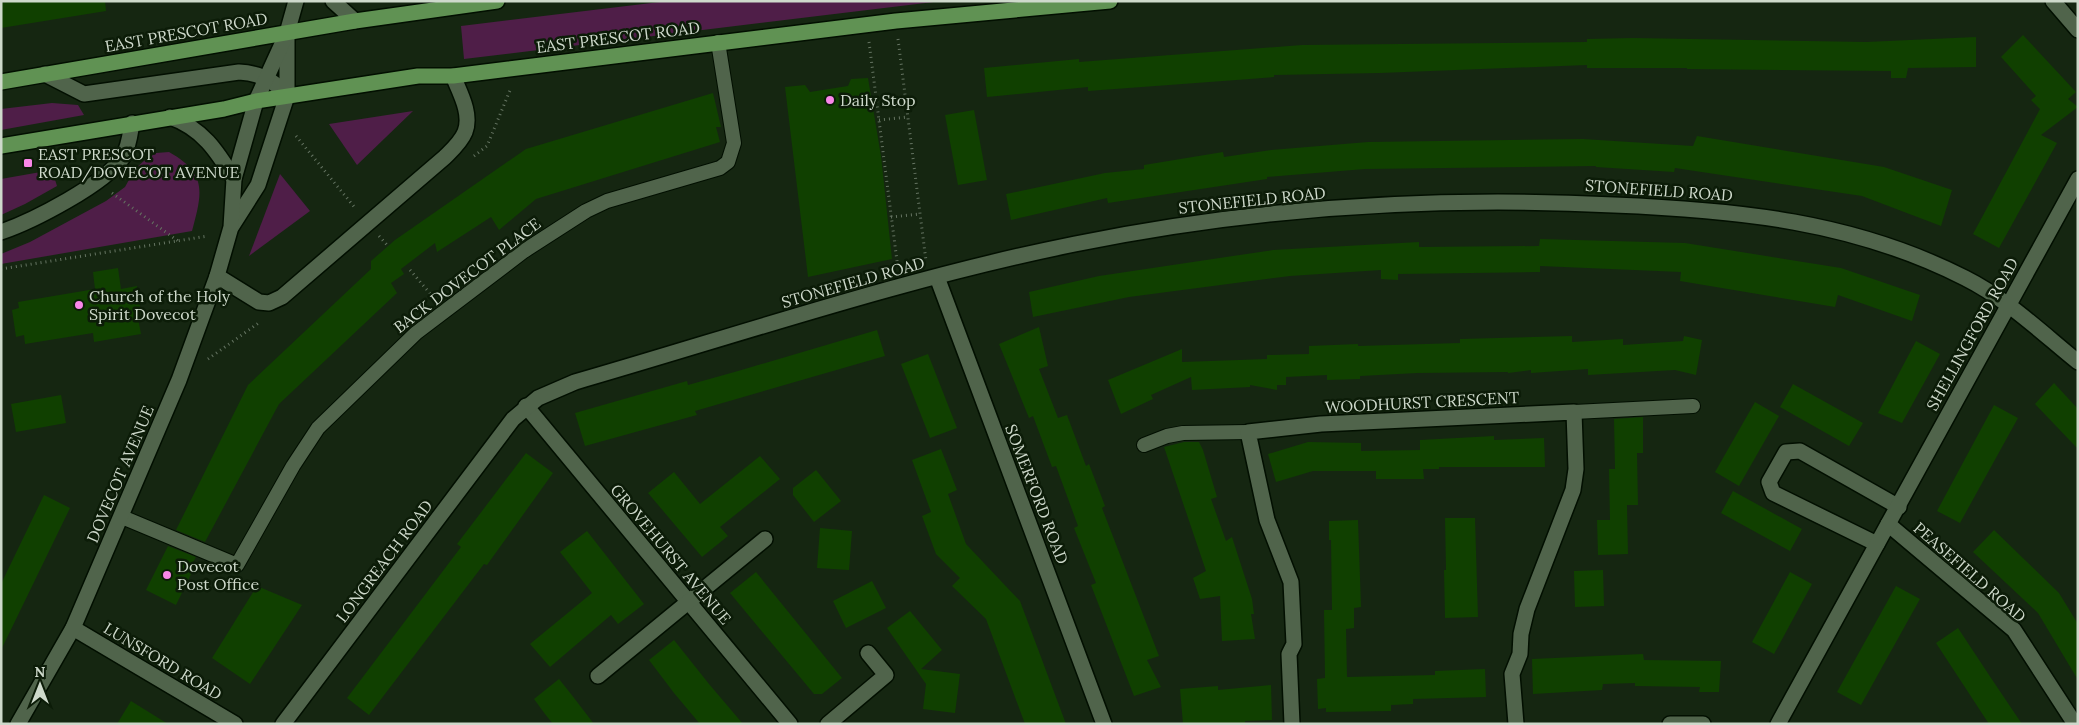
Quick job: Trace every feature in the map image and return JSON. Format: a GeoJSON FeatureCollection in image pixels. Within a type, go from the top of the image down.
{"type":"FeatureCollection","features":[{"type":"Feature","properties":{"kind":"highway","name":"EAST PRESCOT ROAD"},"geometry":{"type":"LineString","coordinates":[[1,82],[355,21],[497,1]]}},
{"type":"Feature","properties":{"kind":"highway","name":"EAST PRESCOT ROAD"},"geometry":{"type":"LineString","coordinates":[[1,146],[224,109],[256,101],[418,76],[454,76],[867,24],[1110,1]]}},
{"type":"Feature","properties":{"kind":"street"},"geometry":{"type":"LineString","coordinates":[[287,33],[296,1]]}},
{"type":"Feature","properties":{"kind":"street"},"geometry":{"type":"LineString","coordinates":[[333,1],[355,21]]}},
{"type":"Feature","properties":{"kind":"street"},"geometry":{"type":"LineString","coordinates":[[2053,1],[2078,30]]}},
{"type":"Feature","properties":{"kind":"street","name":"DOVECOT AVENUE"},"geometry":{"type":"LineString","coordinates":[[18,724],[73,628],[179,380],[217,276],[231,230],[234,179],[256,101],[287,33]]}},
{"type":"Feature","properties":{"kind":"street","name":"DOVECOT AVENUE"},"geometry":{"type":"LineString","coordinates":[[231,230],[258,185],[286,96],[287,33]]}},
{"type":"Feature","properties":{"kind":"street"},"geometry":{"type":"LineString","coordinates":[[45,74],[84,94],[249,72],[267,78],[281,89],[286,96]]}},
{"type":"Feature","properties":{"kind":"street"},"geometry":{"type":"LineString","coordinates":[[217,276],[251,298],[269,303],[282,297],[446,157],[464,136],[467,118],[464,100],[454,76]]}},
{"type":"Feature","properties":{"kind":"street"},"geometry":{"type":"LineString","coordinates":[[170,117],[188,125],[205,138],[220,156],[234,179]]}},
{"type":"Feature","properties":{"kind":"street"},"geometry":{"type":"LineString","coordinates":[[1,232],[55,206],[97,182],[111,171],[122,157],[129,142],[132,123]]}},
{"type":"Feature","properties":{"kind":"street","name":"SHELLINGFORD ROAD"},"geometry":{"type":"LineString","coordinates":[[1778,724],[2078,179]]}},
{"type":"Feature","properties":{"kind":"street","name":"STONEFIELD ROAD"},"geometry":{"type":"LineString","coordinates":[[513,419],[526,406],[556,389],[575,382],[900,286],[1085,242],[1173,227],[1280,214],[1422,204],[1578,203],[1742,213],[1836,230],[1875,241],[1927,260],[1970,280],[2008,305],[2078,362]]}},
{"type":"Feature","properties":{"kind":"street","name":"SOMERFORD ROAD"},"geometry":{"type":"LineString","coordinates":[[933,278],[1104,724]]}},
{"type":"Feature","properties":{"kind":"street","name":"GROVEHURST AVENUE"},"geometry":{"type":"LineString","coordinates":[[526,406],[790,724]]}},
{"type":"Feature","properties":{"kind":"street"},"geometry":{"type":"LineString","coordinates":[[1516,724],[1512,674],[1520,654],[1520,634],[1527,608],[1574,490],[1576,469],[1574,412]]}},
{"type":"Feature","properties":{"kind":"street","name":"WOODHURST CRESCENT"},"geometry":{"type":"LineString","coordinates":[[1248,432],[1321,424],[1574,412]]}},
{"type":"Feature","properties":{"kind":"street","name":"LONGREACH ROAD"},"geometry":{"type":"LineString","coordinates":[[283,724],[513,419]]}},
{"type":"Feature","properties":{"kind":"street"},"geometry":{"type":"LineString","coordinates":[[1248,432],[1268,520],[1290,582],[1294,644],[1289,654],[1292,724]]}},
{"type":"Feature","properties":{"kind":"street"},"geometry":{"type":"LineString","coordinates":[[1877,544],[1773,494],[1770,482],[1786,452],[1800,451],[1899,507]]}},
{"type":"Feature","properties":{"kind":"street","name":"PEASEFIELD ROAD"},"geometry":{"type":"LineString","coordinates":[[1888,524],[2014,630],[2075,724]]}},
{"type":"Feature","properties":{"kind":"street"},"geometry":{"type":"LineString","coordinates":[[598,676],[765,539]]}},
{"type":"Feature","properties":{"kind":"street","name":"LUNSFORD ROAD"},"geometry":{"type":"LineString","coordinates":[[73,628],[235,724]]}},
{"type":"Feature","properties":{"kind":"street"},"geometry":{"type":"LineString","coordinates":[[828,724],[886,675],[868,653]]}},
{"type":"Feature","properties":{"kind":"street"},"geometry":{"type":"LineString","coordinates":[[1670,724],[1703,724]]}},
{"type":"Feature","properties":{"kind":"lane","name":"BACK DOVECOT PLACE"},"geometry":{"type":"LineString","coordinates":[[122,517],[237,565],[293,466],[318,428],[416,333],[524,252],[586,210],[607,201],[720,168],[728,162],[734,142],[718,42]]}},
{"type":"Feature","properties":{"kind":"lane"},"geometry":{"type":"LineString","coordinates":[[1574,412],[1693,406]]}},
{"type":"Feature","properties":{"kind":"lane"},"geometry":{"type":"LineString","coordinates":[[1144,445],[1167,436],[1183,434],[1248,432]]}},
{"type":"Feature","properties":{"kind":"path"},"geometry":{"type":"LineString","coordinates":[[896,21],[920,214],[933,278]]}},
{"type":"Feature","properties":{"kind":"path"},"geometry":{"type":"LineString","coordinates":[[867,24],[900,286]]}},
{"type":"Feature","properties":{"kind":"path"},"geometry":{"type":"LineString","coordinates":[[879,120],[908,117]]}},
{"type":"Feature","properties":{"kind":"path"},"geometry":{"type":"LineString","coordinates":[[296,136],[389,247]]}},
{"type":"Feature","properties":{"kind":"path"},"geometry":{"type":"LineString","coordinates":[[97,182],[178,241]]}},
{"type":"Feature","properties":{"kind":"path"},"geometry":{"type":"LineString","coordinates":[[891,217],[920,214]]}},
{"type":"Feature","properties":{"kind":"path"},"geometry":{"type":"LineString","coordinates":[[1,269],[178,241],[231,230]]}},
{"type":"Feature","properties":{"kind":"path"},"geometry":{"type":"LineString","coordinates":[[410,270],[445,310]]}},
{"type":"Feature","properties":{"kind":"shaded area"},"geometry":{"type":"Polygon","coordinates":[[[668,1],[942,1],[464,59],[461,26],[668,1]]]}},
{"type":"Feature","properties":{"kind":"shaded area"},"geometry":{"type":"Polygon","coordinates":[[[52,103],[78,105],[84,115],[1,130],[1,109],[52,103]]]}},
{"type":"Feature","properties":{"kind":"shaded area"},"geometry":{"type":"Polygon","coordinates":[[[413,111],[357,165],[329,124],[413,111]]]}},
{"type":"Feature","properties":{"kind":"shaded area"},"geometry":{"type":"Polygon","coordinates":[[[169,152],[182,160],[190,168],[199,186],[198,206],[192,231],[1,264],[1,254],[30,242],[106,201],[125,187],[135,169],[145,160],[156,153],[169,152]]]}},
{"type":"Feature","properties":{"kind":"shaded area"},"geometry":{"type":"Polygon","coordinates":[[[52,170],[57,186],[1,215],[1,179],[52,170]]]}},
{"type":"Feature","properties":{"kind":"shaded area"},"geometry":{"type":"Polygon","coordinates":[[[280,174],[310,211],[249,256],[280,174]]]}},
{"type":"Feature","properties":{"kind":"building"},"geometry":{"type":"Polygon","coordinates":[[[10,1],[105,1],[106,11],[1,28],[1,3],[10,1]]]}},
{"type":"Feature","properties":{"kind":"building"},"geometry":{"type":"Polygon","coordinates":[[[2023,35],[2076,92],[2068,99],[2078,107],[2041,135],[2057,143],[1999,248],[1973,234],[2040,109],[2031,100],[2036,96],[2001,57],[2023,35]]]}},
{"type":"Feature","properties":{"kind":"building"},"geometry":{"type":"Polygon","coordinates":[[[1976,37],[1976,67],[1908,68],[1906,78],[1891,78],[1891,71],[1587,68],[1587,65],[1274,75],[1274,77],[1088,91],[1088,87],[987,97],[984,68],[1079,59],[1079,62],[1302,45],[1587,42],[1587,39],[1633,38],[1866,42],[1976,37]]]}},
{"type":"Feature","properties":{"kind":"building"},"geometry":{"type":"Polygon","coordinates":[[[868,78],[881,156],[892,259],[808,277],[785,87],[805,85],[810,92],[848,86],[851,79],[868,78]]]}},
{"type":"Feature","properties":{"kind":"building"},"geometry":{"type":"Polygon","coordinates":[[[713,93],[721,127],[716,127],[720,142],[536,199],[499,230],[491,217],[437,252],[435,243],[401,269],[404,274],[391,283],[397,293],[279,404],[205,542],[176,530],[248,385],[371,269],[371,261],[395,240],[526,149],[713,93]]]}},
{"type":"Feature","properties":{"kind":"building"},"geometry":{"type":"Polygon","coordinates":[[[974,110],[987,180],[958,185],[945,115],[974,110]]]}},
{"type":"Feature","properties":{"kind":"building"},"geometry":{"type":"Polygon","coordinates":[[[1697,136],[1884,167],[1952,190],[1941,226],[1862,196],[1675,168],[1674,172],[1596,166],[1365,169],[1267,177],[1267,179],[1108,203],[1107,198],[1011,220],[1006,194],[1105,173],[1144,169],[1144,165],[1223,152],[1224,157],[1271,150],[1368,142],[1583,139],[1693,146],[1697,136]]]}},
{"type":"Feature","properties":{"kind":"building"},"geometry":{"type":"Polygon","coordinates":[[[1540,239],[1685,243],[1841,268],[1920,295],[1912,321],[1838,295],[1835,307],[1680,281],[1681,272],[1540,266],[1540,272],[1398,274],[1398,280],[1381,279],[1381,270],[1290,276],[1129,297],[1033,317],[1029,292],[1099,276],[1273,250],[1419,242],[1419,247],[1539,246],[1540,239]]]}},
{"type":"Feature","properties":{"kind":"building","name":"Church of the Holy Spirit Dovecot"},"geometry":{"type":"Polygon","coordinates":[[[118,268],[121,289],[137,286],[141,313],[137,313],[141,334],[94,342],[93,333],[25,344],[24,335],[16,337],[12,310],[19,308],[18,302],[95,289],[93,272],[118,268]]]}},
{"type":"Feature","properties":{"kind":"building"},"geometry":{"type":"Polygon","coordinates":[[[1039,327],[1048,366],[1039,369],[1058,418],[1067,415],[1086,466],[1089,464],[1105,506],[1102,508],[1159,656],[1147,660],[1161,687],[1134,696],[1091,585],[1096,583],[1074,528],[1078,526],[1056,466],[1052,467],[1033,416],[1029,418],[999,344],[1039,327]]]}},
{"type":"Feature","properties":{"kind":"building"},"geometry":{"type":"Polygon","coordinates":[[[877,330],[885,356],[695,411],[697,415],[585,446],[575,413],[687,381],[688,385],[877,330]]]}},
{"type":"Feature","properties":{"kind":"building"},"geometry":{"type":"Polygon","coordinates":[[[1572,336],[1572,342],[1623,339],[1623,345],[1683,341],[1684,336],[1702,340],[1696,375],[1675,370],[1588,375],[1588,369],[1531,373],[1531,370],[1508,373],[1417,373],[1360,376],[1360,379],[1327,380],[1327,375],[1286,377],[1286,385],[1277,385],[1277,390],[1250,385],[1250,387],[1192,390],[1191,377],[1151,395],[1153,399],[1121,414],[1108,380],[1182,349],[1182,362],[1267,359],[1267,355],[1309,354],[1309,346],[1460,343],[1460,339],[1572,336]]]}},
{"type":"Feature","properties":{"kind":"building"},"geometry":{"type":"Polygon","coordinates":[[[1916,341],[1940,354],[1902,423],[1878,413],[1916,341]]]}},
{"type":"Feature","properties":{"kind":"building"},"geometry":{"type":"Polygon","coordinates":[[[928,354],[957,428],[930,438],[901,364],[928,354]]]}},
{"type":"Feature","properties":{"kind":"building"},"geometry":{"type":"Polygon","coordinates":[[[2054,383],[2078,409],[2078,449],[2035,404],[2054,383]]]}},
{"type":"Feature","properties":{"kind":"building"},"geometry":{"type":"Polygon","coordinates":[[[1793,384],[1863,423],[1849,446],[1780,407],[1793,384]]]}},
{"type":"Feature","properties":{"kind":"building"},"geometry":{"type":"Polygon","coordinates":[[[61,395],[66,423],[16,432],[11,404],[61,395]]]}},
{"type":"Feature","properties":{"kind":"building"},"geometry":{"type":"Polygon","coordinates":[[[1755,402],[1779,416],[1739,486],[1715,472],[1755,402]]]}},
{"type":"Feature","properties":{"kind":"building"},"geometry":{"type":"Polygon","coordinates":[[[1994,405],[2018,418],[1960,523],[1937,511],[1994,405]]]}},
{"type":"Feature","properties":{"kind":"building"},"geometry":{"type":"Polygon","coordinates":[[[1643,417],[1643,453],[1637,453],[1638,505],[1627,505],[1628,554],[1598,555],[1597,520],[1610,520],[1609,469],[1615,469],[1614,419],[1643,417]]]}},
{"type":"Feature","properties":{"kind":"building"},"geometry":{"type":"Polygon","coordinates":[[[1494,436],[1494,440],[1544,438],[1545,467],[1439,467],[1439,469],[1423,469],[1424,479],[1376,479],[1376,471],[1313,471],[1276,482],[1268,454],[1308,442],[1361,443],[1361,451],[1420,450],[1420,440],[1494,436]]]}},
{"type":"Feature","properties":{"kind":"building"},"geometry":{"type":"Polygon","coordinates":[[[1184,442],[1199,442],[1203,450],[1217,497],[1211,499],[1226,541],[1232,537],[1252,599],[1254,614],[1251,614],[1255,639],[1222,641],[1220,596],[1200,599],[1193,578],[1206,571],[1164,447],[1184,442]]]}},
{"type":"Feature","properties":{"kind":"building"},"geometry":{"type":"Polygon","coordinates":[[[941,449],[957,490],[948,494],[966,544],[1020,601],[1066,724],[1025,724],[986,619],[952,586],[960,578],[936,554],[922,516],[931,512],[912,460],[941,449]]]}},
{"type":"Feature","properties":{"kind":"building"},"geometry":{"type":"Polygon","coordinates":[[[526,453],[553,473],[487,565],[484,564],[369,715],[347,698],[461,547],[457,544],[526,453]]]}},
{"type":"Feature","properties":{"kind":"building"},"geometry":{"type":"Polygon","coordinates":[[[760,456],[780,479],[720,527],[728,536],[702,557],[648,493],[674,472],[700,504],[760,456]]]}},
{"type":"Feature","properties":{"kind":"building"},"geometry":{"type":"Polygon","coordinates":[[[816,470],[841,501],[814,522],[793,495],[793,488],[816,470]]]}},
{"type":"Feature","properties":{"kind":"building"},"geometry":{"type":"Polygon","coordinates":[[[1733,491],[1802,529],[1790,551],[1721,513],[1733,491]]]}},
{"type":"Feature","properties":{"kind":"building"},"geometry":{"type":"Polygon","coordinates":[[[44,495],[70,508],[1,650],[1,584],[44,495]]]}},
{"type":"Feature","properties":{"kind":"building"},"geometry":{"type":"Polygon","coordinates":[[[1445,518],[1475,518],[1478,617],[1445,618],[1445,518]]]}},
{"type":"Feature","properties":{"kind":"building"},"geometry":{"type":"Polygon","coordinates":[[[1358,520],[1361,607],[1354,608],[1354,628],[1346,629],[1347,677],[1435,675],[1435,671],[1485,669],[1486,697],[1413,699],[1413,704],[1391,705],[1391,711],[1326,712],[1326,708],[1318,709],[1317,679],[1325,678],[1324,610],[1332,610],[1329,521],[1358,520]]]}},
{"type":"Feature","properties":{"kind":"building"},"geometry":{"type":"Polygon","coordinates":[[[820,528],[852,531],[849,570],[817,568],[820,528]]]}},
{"type":"Feature","properties":{"kind":"building"},"geometry":{"type":"Polygon","coordinates":[[[1994,530],[2059,593],[2078,624],[2078,680],[2038,613],[1973,552],[1994,530]]]}},
{"type":"Feature","properties":{"kind":"building"},"geometry":{"type":"Polygon","coordinates":[[[587,531],[644,604],[618,624],[611,615],[550,667],[530,644],[592,593],[560,552],[587,531]]]}},
{"type":"Feature","properties":{"kind":"building"},"geometry":{"type":"Polygon","coordinates":[[[168,546],[196,557],[192,564],[195,566],[176,605],[146,590],[168,546]]]}},
{"type":"Feature","properties":{"kind":"building"},"geometry":{"type":"Polygon","coordinates":[[[1603,570],[1604,606],[1575,607],[1574,571],[1603,570]]]}},
{"type":"Feature","properties":{"kind":"building"},"geometry":{"type":"Polygon","coordinates":[[[756,572],[842,678],[822,694],[814,694],[730,593],[756,572]]]}},
{"type":"Feature","properties":{"kind":"building"},"geometry":{"type":"Polygon","coordinates":[[[1790,572],[1812,584],[1774,654],[1752,642],[1790,572]]]}},
{"type":"Feature","properties":{"kind":"building"},"geometry":{"type":"Polygon","coordinates":[[[872,581],[886,608],[846,628],[833,601],[872,581]]]}},
{"type":"Feature","properties":{"kind":"building"},"geometry":{"type":"Polygon","coordinates":[[[257,586],[302,605],[250,684],[212,658],[257,586]]]}},
{"type":"Feature","properties":{"kind":"building"},"geometry":{"type":"Polygon","coordinates":[[[1896,586],[1920,599],[1861,705],[1837,692],[1896,586]]]}},
{"type":"Feature","properties":{"kind":"building"},"geometry":{"type":"Polygon","coordinates":[[[910,611],[942,650],[921,669],[960,674],[955,713],[923,709],[926,684],[887,628],[910,611]]]}},
{"type":"Feature","properties":{"kind":"building"},"geometry":{"type":"Polygon","coordinates":[[[1958,628],[2022,724],[1989,724],[1936,643],[1958,628]]]}},
{"type":"Feature","properties":{"kind":"building"},"geometry":{"type":"Polygon","coordinates":[[[674,640],[743,724],[700,724],[674,693],[649,660],[674,640]]]}},
{"type":"Feature","properties":{"kind":"building"},"geometry":{"type":"Polygon","coordinates":[[[1643,654],[1644,660],[1721,661],[1719,692],[1699,692],[1700,687],[1635,686],[1635,683],[1603,684],[1602,690],[1533,694],[1532,659],[1643,654]]]}},
{"type":"Feature","properties":{"kind":"building"},"geometry":{"type":"Polygon","coordinates":[[[559,679],[594,724],[553,724],[545,714],[534,699],[559,679]]]}},
{"type":"Feature","properties":{"kind":"building"},"geometry":{"type":"Polygon","coordinates":[[[1271,685],[1272,720],[1245,721],[1245,724],[1183,724],[1180,689],[1218,686],[1218,690],[1271,685]]]}},
{"type":"Feature","properties":{"kind":"building"},"geometry":{"type":"Polygon","coordinates":[[[131,701],[168,724],[117,724],[131,701]]]}},
{"type":"Feature","properties":{"kind":"place","name":"Daily Stop"},"geometry":{"type":"Point","coordinates":[830,100]}},
{"type":"Feature","properties":{"kind":"place","name":"EAST PRESCOT ROAD/DOVECOT AVENUE"},"geometry":{"type":"Point","coordinates":[28,163]}},
{"type":"Feature","properties":{"kind":"place","name":"Church of the Holy Spirit Dovecot"},"geometry":{"type":"Point","coordinates":[79,305]}},
{"type":"Feature","properties":{"kind":"place","name":"Dovecot Post Office"},"geometry":{"type":"Point","coordinates":[167,575]}}]}
